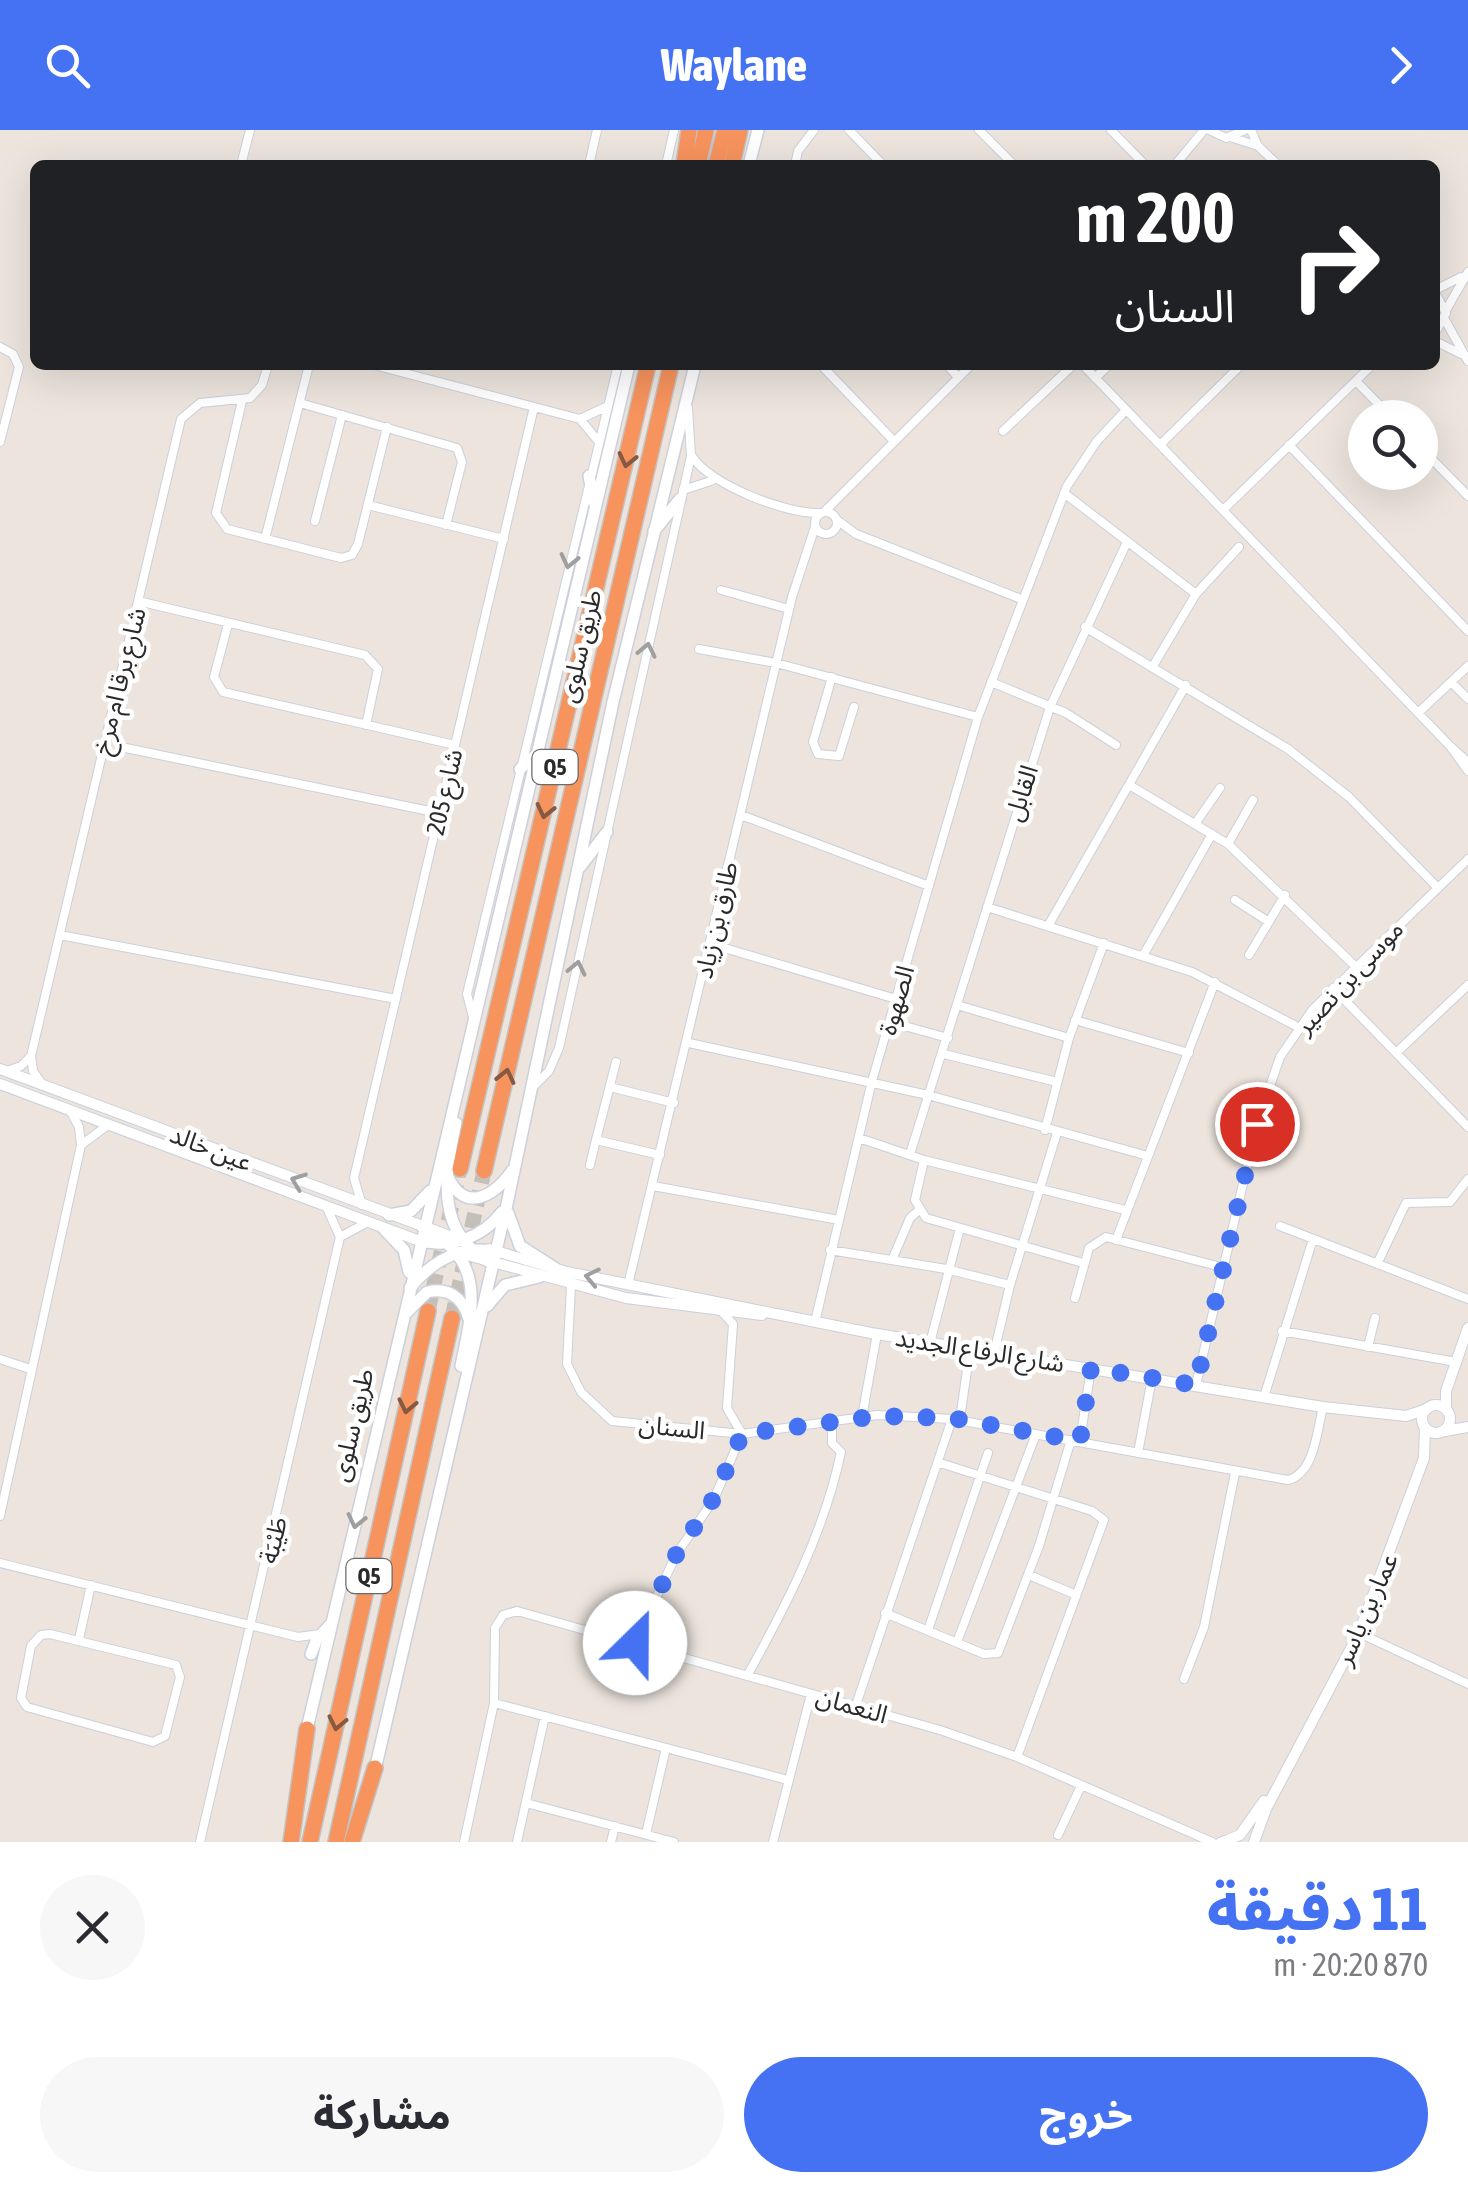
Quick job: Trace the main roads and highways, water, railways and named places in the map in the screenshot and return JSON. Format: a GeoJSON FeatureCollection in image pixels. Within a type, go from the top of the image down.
{"type":"FeatureCollection","features":[{"type":"Feature","properties":{"kind":"highway"},"geometry":{"type":"LineString","coordinates":[[684,160],[687,130]]}},
{"type":"Feature","properties":{"kind":"highway"},"geometry":{"type":"LineString","coordinates":[[699,160],[706,130]]}},
{"type":"Feature","properties":{"kind":"highway"},"geometry":{"type":"LineString","coordinates":[[717,160],[724,130]]}},
{"type":"Feature","properties":{"kind":"highway"},"geometry":{"type":"LineString","coordinates":[[733,160],[740,130]]}},
{"type":"Feature","properties":{"kind":"highway","name":"طريق سلوى"},"geometry":{"type":"LineString","coordinates":[[453,1171],[647,370]]}},
{"type":"Feature","properties":{"kind":"highway","name":"طريق سلوى"},"geometry":{"type":"LineString","coordinates":[[484,1171],[673,370]]}},
{"type":"Feature","properties":{"kind":"highway","name":"طريق سلوى"},"geometry":{"type":"LineString","coordinates":[[310,1842],[428,1311]]}},
{"type":"Feature","properties":{"kind":"highway","name":"Q5"},"geometry":{"type":"LineString","coordinates":[[336,1842],[452,1318]]}},
{"type":"Feature","properties":{"kind":"highway"},"geometry":{"type":"LineString","coordinates":[[291,1842],[307,1729]]}},
{"type":"Feature","properties":{"kind":"highway"},"geometry":{"type":"LineString","coordinates":[[352,1842],[376,1768]]}},
{"type":"Feature","properties":{"kind":"main road"},"geometry":{"type":"LineString","coordinates":[[678,160],[687,130]]}},
{"type":"Feature","properties":{"kind":"main road"},"geometry":{"type":"LineString","coordinates":[[749,160],[758,130]]}},
{"type":"Feature","properties":{"kind":"main road","name":"طريق سلوى"},"geometry":{"type":"LineString","coordinates":[[283,1842],[421,1234],[628,370]]}},
{"type":"Feature","properties":{"kind":"main road","name":"طريق سلوى"},"geometry":{"type":"LineString","coordinates":[[376,1768],[463,1388],[459,1376],[507,1204],[651,534],[694,370]]}},
{"type":"Feature","properties":{"kind":"main road"},"geometry":{"type":"LineString","coordinates":[[589,476],[595,508]]}},
{"type":"Feature","properties":{"kind":"main road"},"geometry":{"type":"LineString","coordinates":[[651,534],[681,495]]}},
{"type":"Feature","properties":{"kind":"main road"},"geometry":{"type":"LineString","coordinates":[[520,769],[538,753]]}},
{"type":"Feature","properties":{"kind":"main road"},"geometry":{"type":"LineString","coordinates":[[578,870],[607,832]]}},
{"type":"Feature","properties":{"kind":"main road"},"geometry":{"type":"LineString","coordinates":[[474,1020],[449,1216],[472,1292],[475,1321]]}},
{"type":"Feature","properties":{"kind":"main road"},"geometry":{"type":"LineString","coordinates":[[453,1171],[459,1194],[477,1200],[499,1188],[516,1164]]}},
{"type":"Feature","properties":{"kind":"main road"},"geometry":{"type":"LineString","coordinates":[[389,1215],[411,1211],[432,1188]]}},
{"type":"Feature","properties":{"kind":"main road"},"geometry":{"type":"LineString","coordinates":[[408,1292],[438,1262],[488,1227],[507,1204]]}},
{"type":"Feature","properties":{"kind":"main road"},"geometry":{"type":"LineString","coordinates":[[507,1204],[520,1246],[556,1269]]}},
{"type":"Feature","properties":{"kind":"main road"},"geometry":{"type":"LineString","coordinates":[[384,1228],[408,1258],[408,1292]]}},
{"type":"Feature","properties":{"kind":"main road"},"geometry":{"type":"LineString","coordinates":[[421,1234],[494,1258]]}},
{"type":"Feature","properties":{"kind":"main road"},"geometry":{"type":"LineString","coordinates":[[475,1321],[505,1286],[539,1276]]}},
{"type":"Feature","properties":{"kind":"main road"},"geometry":{"type":"LineString","coordinates":[[400,1324],[413,1302],[434,1290],[455,1295],[475,1321]]}},
{"type":"Feature","properties":{"kind":"main road"},"geometry":{"type":"LineString","coordinates":[[311,1654],[320,1634],[334,1620]]}},
{"type":"Feature","properties":{"kind":"main road"},"geometry":{"type":"LineString","coordinates":[[361,1842],[376,1768]]}},
{"type":"Feature","properties":{"kind":"tunnel"},"geometry":{"type":"LineString","coordinates":[[428,1311],[460,1169]]}},
{"type":"Feature","properties":{"kind":"tunnel"},"geometry":{"type":"LineString","coordinates":[[452,1318],[484,1171]]}}]}
